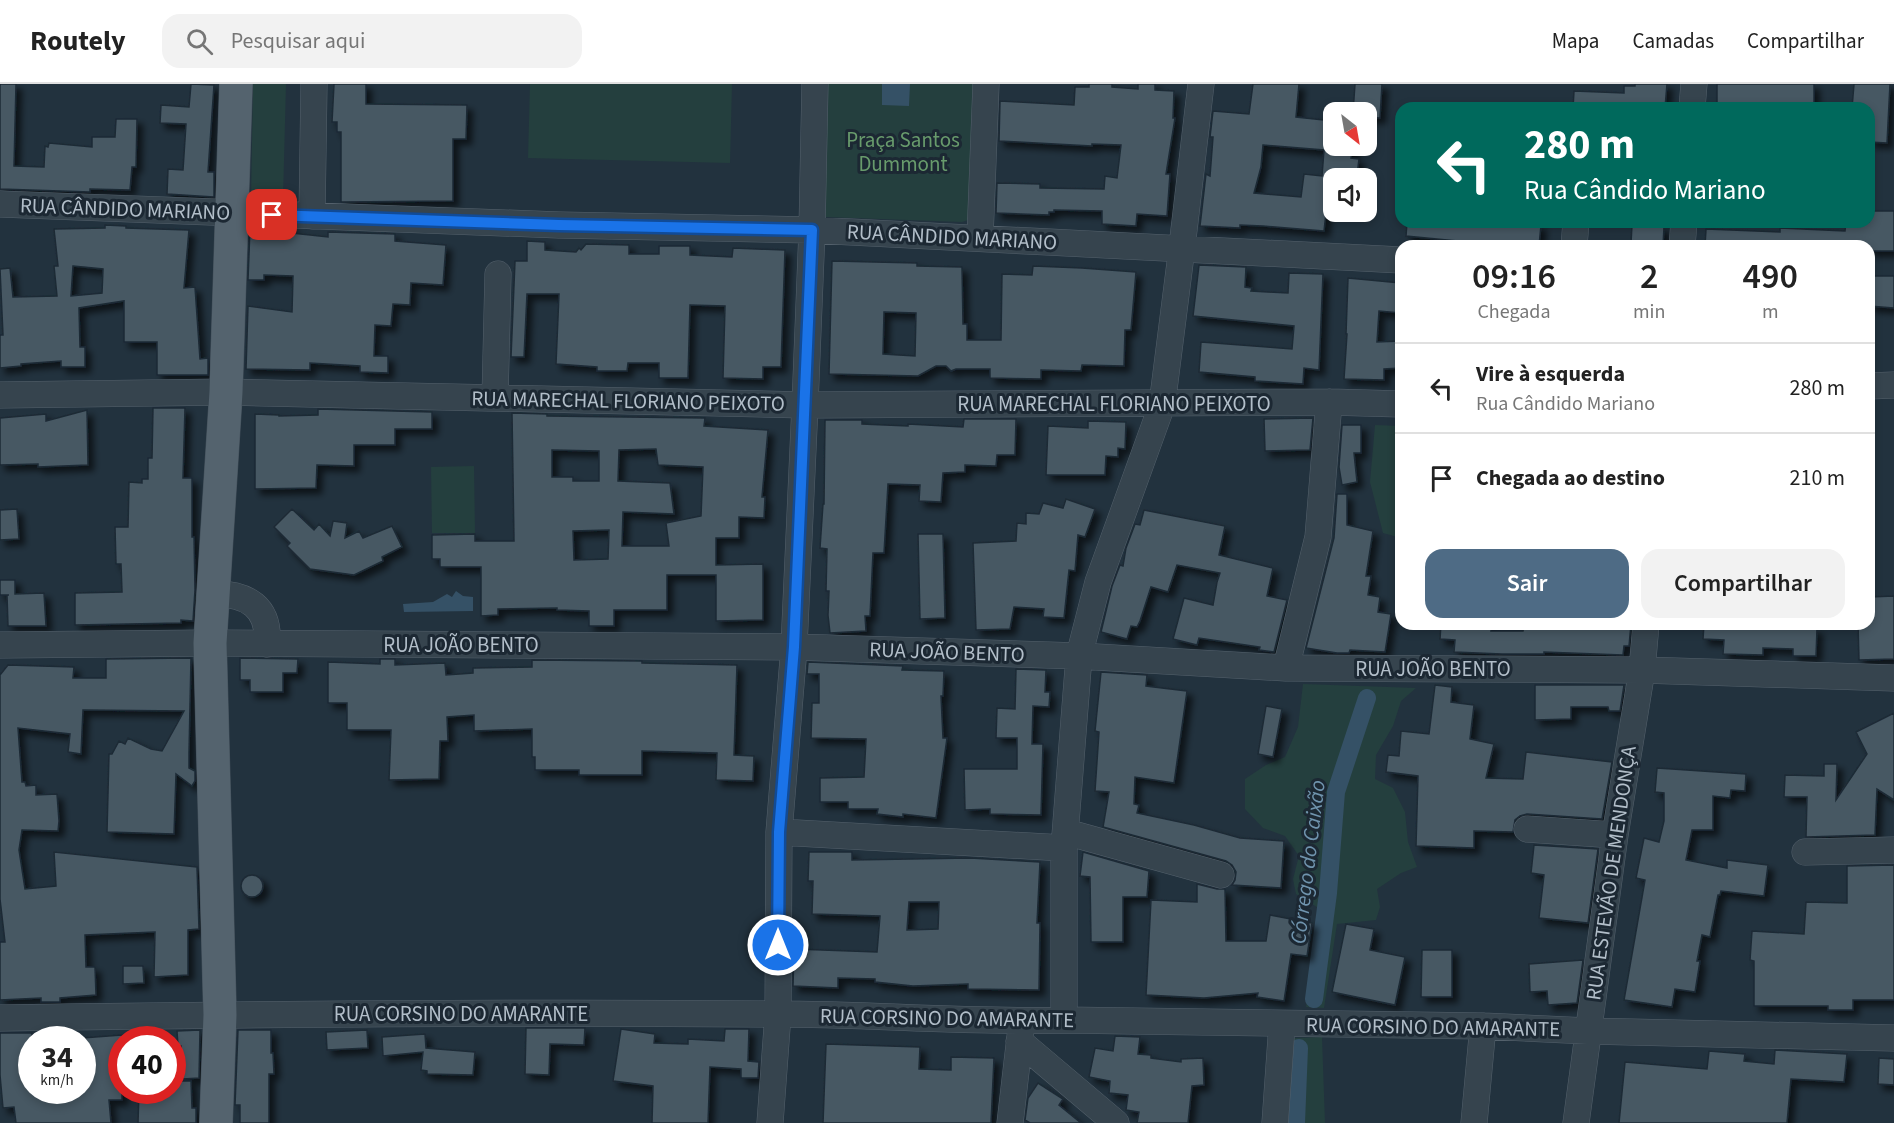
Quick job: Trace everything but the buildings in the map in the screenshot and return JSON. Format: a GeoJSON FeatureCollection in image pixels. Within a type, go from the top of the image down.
{"type":"FeatureCollection","features":[{"type":"Feature","properties":{"kind":"main road"},"geometry":{"type":"LineString","coordinates":[[216,1123],[220,1015],[210,643],[226,392],[236,84]]}},
{"type":"Feature","properties":{"kind":"street"},"geometry":{"type":"LineString","coordinates":[[312,216],[314,84]]}},
{"type":"Feature","properties":{"kind":"street"},"geometry":{"type":"LineString","coordinates":[[770,1123],[778,1014],[779,832],[794,647],[805,405],[815,84]]}},
{"type":"Feature","properties":{"kind":"street"},"geometry":{"type":"LineString","coordinates":[[980,238],[986,84]]}},
{"type":"Feature","properties":{"kind":"street"},"geometry":{"type":"LineString","coordinates":[[1064,1020],[1065,840],[1079,656],[1098,582],[1162,405],[1201,84]]}},
{"type":"Feature","properties":{"kind":"street"},"geometry":{"type":"LineString","coordinates":[[1692,102],[1694,84]]}},
{"type":"Feature","properties":{"kind":"street","name":"RUA CÂNDIDO MARIANO"},"geometry":{"type":"LineString","coordinates":[[0,204],[559,225],[812,230],[1395,260]]}},
{"type":"Feature","properties":{"kind":"street"},"geometry":{"type":"LineString","coordinates":[[495,398],[498,274]]}},
{"type":"Feature","properties":{"kind":"street"},"geometry":{"type":"LineString","coordinates":[[1875,386],[1894,385]]}},
{"type":"Feature","properties":{"kind":"street","name":"RUA MARECHAL FLORIANO PEIXOTO"},"geometry":{"type":"LineString","coordinates":[[0,395],[226,392],[805,405],[1162,405],[1329,402],[1395,404]]}},
{"type":"Feature","properties":{"kind":"street"},"geometry":{"type":"LineString","coordinates":[[1286,668],[1318,537],[1329,402]]}},
{"type":"Feature","properties":{"kind":"street"},"geometry":{"type":"LineString","coordinates":[[213,594],[233,595],[253,604],[266,621],[267,644]]}},
{"type":"Feature","properties":{"kind":"street","name":"RUA ESTEVÃO DE MENDONÇA"},"geometry":{"type":"LineString","coordinates":[[1576,1123],[1615,835],[1642,670],[1645,630]]}},
{"type":"Feature","properties":{"kind":"street","name":"RUA JOÃO BENTO"},"geometry":{"type":"LineString","coordinates":[[0,645],[210,643],[794,647],[1079,656],[1286,668],[1642,670],[1894,678]]}},
{"type":"Feature","properties":{"kind":"street"},"geometry":{"type":"LineString","coordinates":[[1527,828],[1615,835]]}},
{"type":"Feature","properties":{"kind":"street"},"geometry":{"type":"LineString","coordinates":[[779,832],[1065,840],[1221,875]]}},
{"type":"Feature","properties":{"kind":"street"},"geometry":{"type":"LineString","coordinates":[[1805,852],[1894,850]]}},
{"type":"Feature","properties":{"kind":"street","name":"RUA CORSINO DO AMARANTE"},"geometry":{"type":"LineString","coordinates":[[0,1018],[220,1015],[778,1014],[1021,1031],[1064,1020],[1483,1026],[1588,1031],[1894,1038]]}},
{"type":"Feature","properties":{"kind":"street"},"geometry":{"type":"LineString","coordinates":[[1275,1123],[1282,1024]]}},
{"type":"Feature","properties":{"kind":"street"},"geometry":{"type":"LineString","coordinates":[[1474,1123],[1483,1026]]}},
{"type":"Feature","properties":{"kind":"street"},"geometry":{"type":"LineString","coordinates":[[1010,1123],[1021,1031]]}},
{"type":"Feature","properties":{"kind":"street"},"geometry":{"type":"LineString","coordinates":[[1021,1031],[1116,1123]]}},
{"type":"Feature","properties":{"kind":"green space"},"geometry":{"type":"Polygon","coordinates":[[[253,84],[286,84],[283,199],[251,199],[253,84]]]}},
{"type":"Feature","properties":{"kind":"green space"},"geometry":{"type":"Polygon","coordinates":[[[530,84],[732,84],[730,163],[528,158],[530,84]]]}},
{"type":"Feature","properties":{"kind":"green space","name":"Praça Santos Dummont"},"geometry":{"type":"Polygon","coordinates":[[[822,84],[976,84],[971,213],[968,220],[962,222],[826,217],[821,214],[822,84]]]}},
{"type":"Feature","properties":{"kind":"green space"},"geometry":{"type":"Polygon","coordinates":[[[1375,425],[1395,426],[1395,536],[1383,533],[1370,482],[1375,425]]]}},
{"type":"Feature","properties":{"kind":"green space"},"geometry":{"type":"Polygon","coordinates":[[[474,466],[475,533],[432,533],[431,467],[474,466]]]}},
{"type":"Feature","properties":{"kind":"green space"},"geometry":{"type":"Polygon","coordinates":[[[1303,684],[1416,688],[1401,701],[1393,726],[1376,755],[1375,779],[1393,788],[1405,812],[1408,842],[1417,867],[1401,873],[1377,889],[1380,907],[1376,920],[1337,924],[1324,1008],[1306,1007],[1320,909],[1296,894],[1293,879],[1299,856],[1285,836],[1263,828],[1245,809],[1245,779],[1266,765],[1285,757],[1298,727],[1303,684]]]}},
{"type":"Feature","properties":{"kind":"green space"},"geometry":{"type":"Polygon","coordinates":[[[1322,1037],[1325,1123],[1265,1123],[1268,1039],[1322,1037]]]}},
{"type":"Feature","properties":{"kind":"water"},"geometry":{"type":"Polygon","coordinates":[[[882,84],[910,84],[909,106],[882,105],[882,84]]]}},
{"type":"Feature","properties":{"kind":"water"},"geometry":{"type":"Polygon","coordinates":[[[456,591],[463,596],[473,597],[473,611],[404,612],[403,604],[433,602],[447,594],[452,597],[456,591]]]}},
{"type":"Feature","properties":{"kind":"waterway","name":"Córrego do Caixão"},"geometry":{"type":"LineString","coordinates":[[1314,999],[1328,893],[1336,792],[1367,698]]}},
{"type":"Feature","properties":{"kind":"waterway","name":"Córrego do Caixão"},"geometry":{"type":"LineString","coordinates":[[1296,1123],[1299,1048]]}},
{"type":"Feature","properties":{"kind":"route"},"geometry":{"type":"LineString","coordinates":[[272,215],[559,225],[812,230],[794,647],[779,832],[778,945]]}}]}
